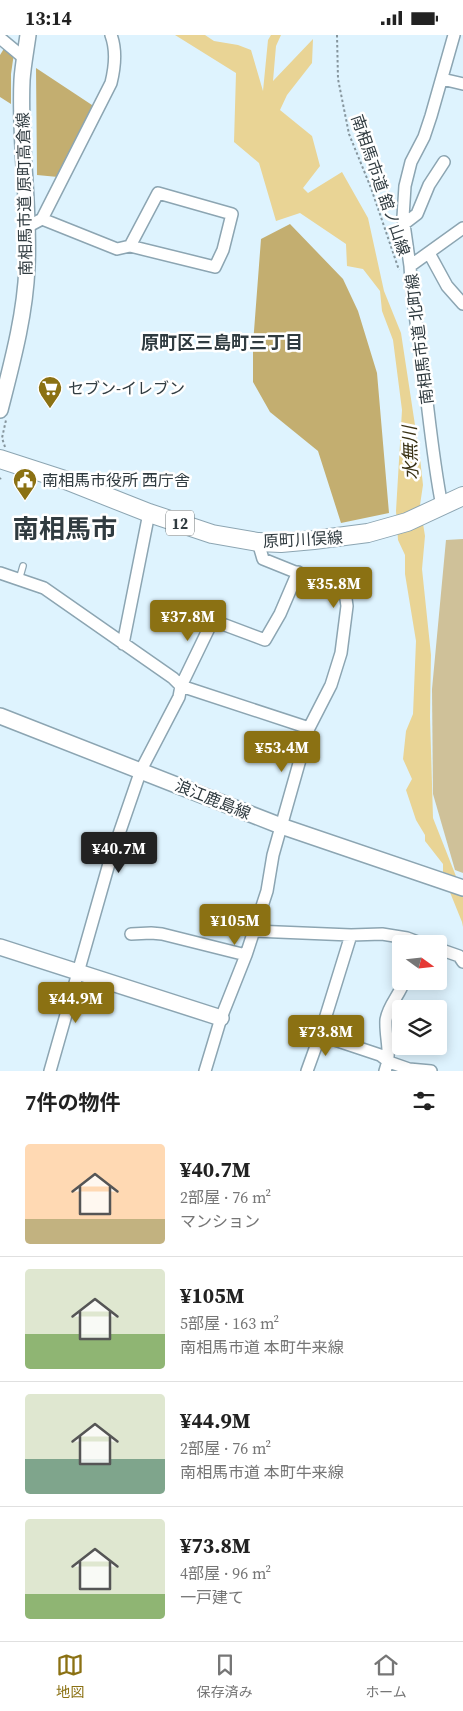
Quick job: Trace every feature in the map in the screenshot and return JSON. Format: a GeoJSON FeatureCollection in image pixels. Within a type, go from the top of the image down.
{"type":"FeatureCollection","features":[{"type":"Feature","properties":{"kind":"main road","name":"原町川俣線"},"geometry":{"type":"LineString","coordinates":[[0,459],[68,481],[149,513],[212,534],[281,543],[368,533],[407,522],[463,496]]}},
{"type":"Feature","properties":{"kind":"street","name":"南相馬市道 原町高倉線"},"geometry":{"type":"LineString","coordinates":[[0,410],[4,379],[18,334],[24,301],[27,267],[22,80],[28,35]]}},
{"type":"Feature","properties":{"kind":"street"},"geometry":{"type":"LineString","coordinates":[[27,227],[42,219],[111,83],[115,62],[114,45],[111,35]]}},
{"type":"Feature","properties":{"kind":"street"},"geometry":{"type":"LineString","coordinates":[[410,266],[402,208],[405,186],[411,162],[424,137],[454,35]]}},
{"type":"Feature","properties":{"kind":"street"},"geometry":{"type":"LineString","coordinates":[[0,38],[24,58]]}},
{"type":"Feature","properties":{"kind":"street"},"geometry":{"type":"LineString","coordinates":[[442,79],[463,84]]}},
{"type":"Feature","properties":{"kind":"street"},"geometry":{"type":"LineString","coordinates":[[404,224],[416,214],[429,185],[444,162]]}},
{"type":"Feature","properties":{"kind":"street"},"geometry":{"type":"LineString","coordinates":[[42,219],[117,249],[130,245],[215,267],[224,250],[232,214],[158,193],[130,245]]}},
{"type":"Feature","properties":{"kind":"street","name":"南相馬市道 北町線"},"geometry":{"type":"LineString","coordinates":[[439,508],[410,266],[463,227]]}},
{"type":"Feature","properties":{"kind":"street"},"geometry":{"type":"LineString","coordinates":[[429,253],[447,286],[463,305]]}},
{"type":"Feature","properties":{"kind":"street"},"geometry":{"type":"LineString","coordinates":[[123,644],[149,513]]}},
{"type":"Feature","properties":{"kind":"street"},"geometry":{"type":"LineString","coordinates":[[205,1071],[267,891],[272,855],[309,728],[331,685],[342,653],[347,606],[345,592],[263,559],[258,541]]}},
{"type":"Feature","properties":{"kind":"street"},"geometry":{"type":"LineString","coordinates":[[0,573],[44,588],[181,686],[309,728]]}},
{"type":"Feature","properties":{"kind":"street"},"geometry":{"type":"LineString","coordinates":[[50,1071],[110,860],[141,770],[179,697],[181,686],[210,626],[218,623],[265,640],[280,614],[298,573]]}},
{"type":"Feature","properties":{"kind":"street","name":"浪江鹿島線"},"geometry":{"type":"LineString","coordinates":[[0,716],[280,826],[463,888]]}},
{"type":"Feature","properties":{"kind":"street"},"geometry":{"type":"LineString","coordinates":[[253,931],[351,935],[382,934],[392,937]]}},
{"type":"Feature","properties":{"kind":"street"},"geometry":{"type":"LineString","coordinates":[[131,935],[162,934],[246,955]]}},
{"type":"Feature","properties":{"kind":"street"},"geometry":{"type":"LineString","coordinates":[[307,1071],[351,935]]}},
{"type":"Feature","properties":{"kind":"street"},"geometry":{"type":"LineString","coordinates":[[0,947],[222,1018]]}},
{"type":"Feature","properties":{"kind":"street"},"geometry":{"type":"LineString","coordinates":[[448,952],[459,956],[463,962]]}},
{"type":"Feature","properties":{"kind":"street"},"geometry":{"type":"LineString","coordinates":[[387,1066],[386,1020],[399,990]]}},
{"type":"Feature","properties":{"kind":"street"},"geometry":{"type":"LineString","coordinates":[[320,1035],[380,1055],[387,1066],[431,1071]]}},
{"type":"Feature","properties":{"kind":"lane"},"geometry":{"type":"LineString","coordinates":[[19,580],[23,566]]}},
{"type":"Feature","properties":{"kind":"path","name":"南相馬市道 舘ノ山線"},"geometry":{"type":"LineString","coordinates":[[337,35],[338,79],[349,134],[371,188],[400,272]]}},
{"type":"Feature","properties":{"kind":"shaded area"},"geometry":{"type":"Polygon","coordinates":[[[5,47],[14,53],[11,74],[11,104],[0,97],[0,55],[5,47]]]}},
{"type":"Feature","properties":{"kind":"shaded area"},"geometry":{"type":"Polygon","coordinates":[[[36,68],[95,107],[58,177],[37,175],[36,68]]]}},
{"type":"Feature","properties":{"kind":"shaded area"},"geometry":{"type":"Polygon","coordinates":[[[290,224],[343,279],[358,311],[377,373],[389,513],[341,523],[318,451],[270,412],[253,382],[253,344],[261,239],[290,224]]]}},
{"type":"Feature","properties":{"kind":"shaded area"},"geometry":{"type":"Polygon","coordinates":[[[463,539],[463,873],[455,870],[433,794],[432,689],[446,540],[463,539]]]}},
{"type":"Feature","properties":{"kind":"water","name":"水無川"},"geometry":{"type":"Polygon","coordinates":[[[175,35],[205,35],[214,41],[238,45],[251,50],[263,91],[268,40],[271,35],[281,35],[276,46],[273,81],[313,39],[312,63],[287,95],[280,110],[312,136],[320,166],[303,188],[308,193],[342,172],[368,218],[384,291],[401,333],[423,485],[420,505],[425,536],[422,569],[431,655],[430,717],[433,818],[463,894],[463,927],[443,875],[443,864],[425,841],[425,835],[416,820],[406,790],[412,779],[403,759],[406,731],[413,714],[416,641],[405,574],[405,555],[398,540],[396,511],[402,410],[393,340],[382,311],[380,291],[363,269],[347,266],[346,244],[300,213],[276,221],[259,163],[234,142],[236,73],[175,35]]]}},
{"type":"Feature","properties":{"kind":"place","name":"セブン-イレブン"},"geometry":{"type":"Point","coordinates":[50,409]}},
{"type":"Feature","properties":{"kind":"place","name":"南相馬市役所 西庁舎"},"geometry":{"type":"Point","coordinates":[25,501]}},
{"type":"Feature","properties":{"kind":"district","name":"原町区三島町三丁目"},"geometry":{"type":"Point","coordinates":[222,342]}},
{"type":"Feature","properties":{"kind":"district","name":"南相馬市"},"geometry":{"type":"Point","coordinates":[65,529]}}]}
